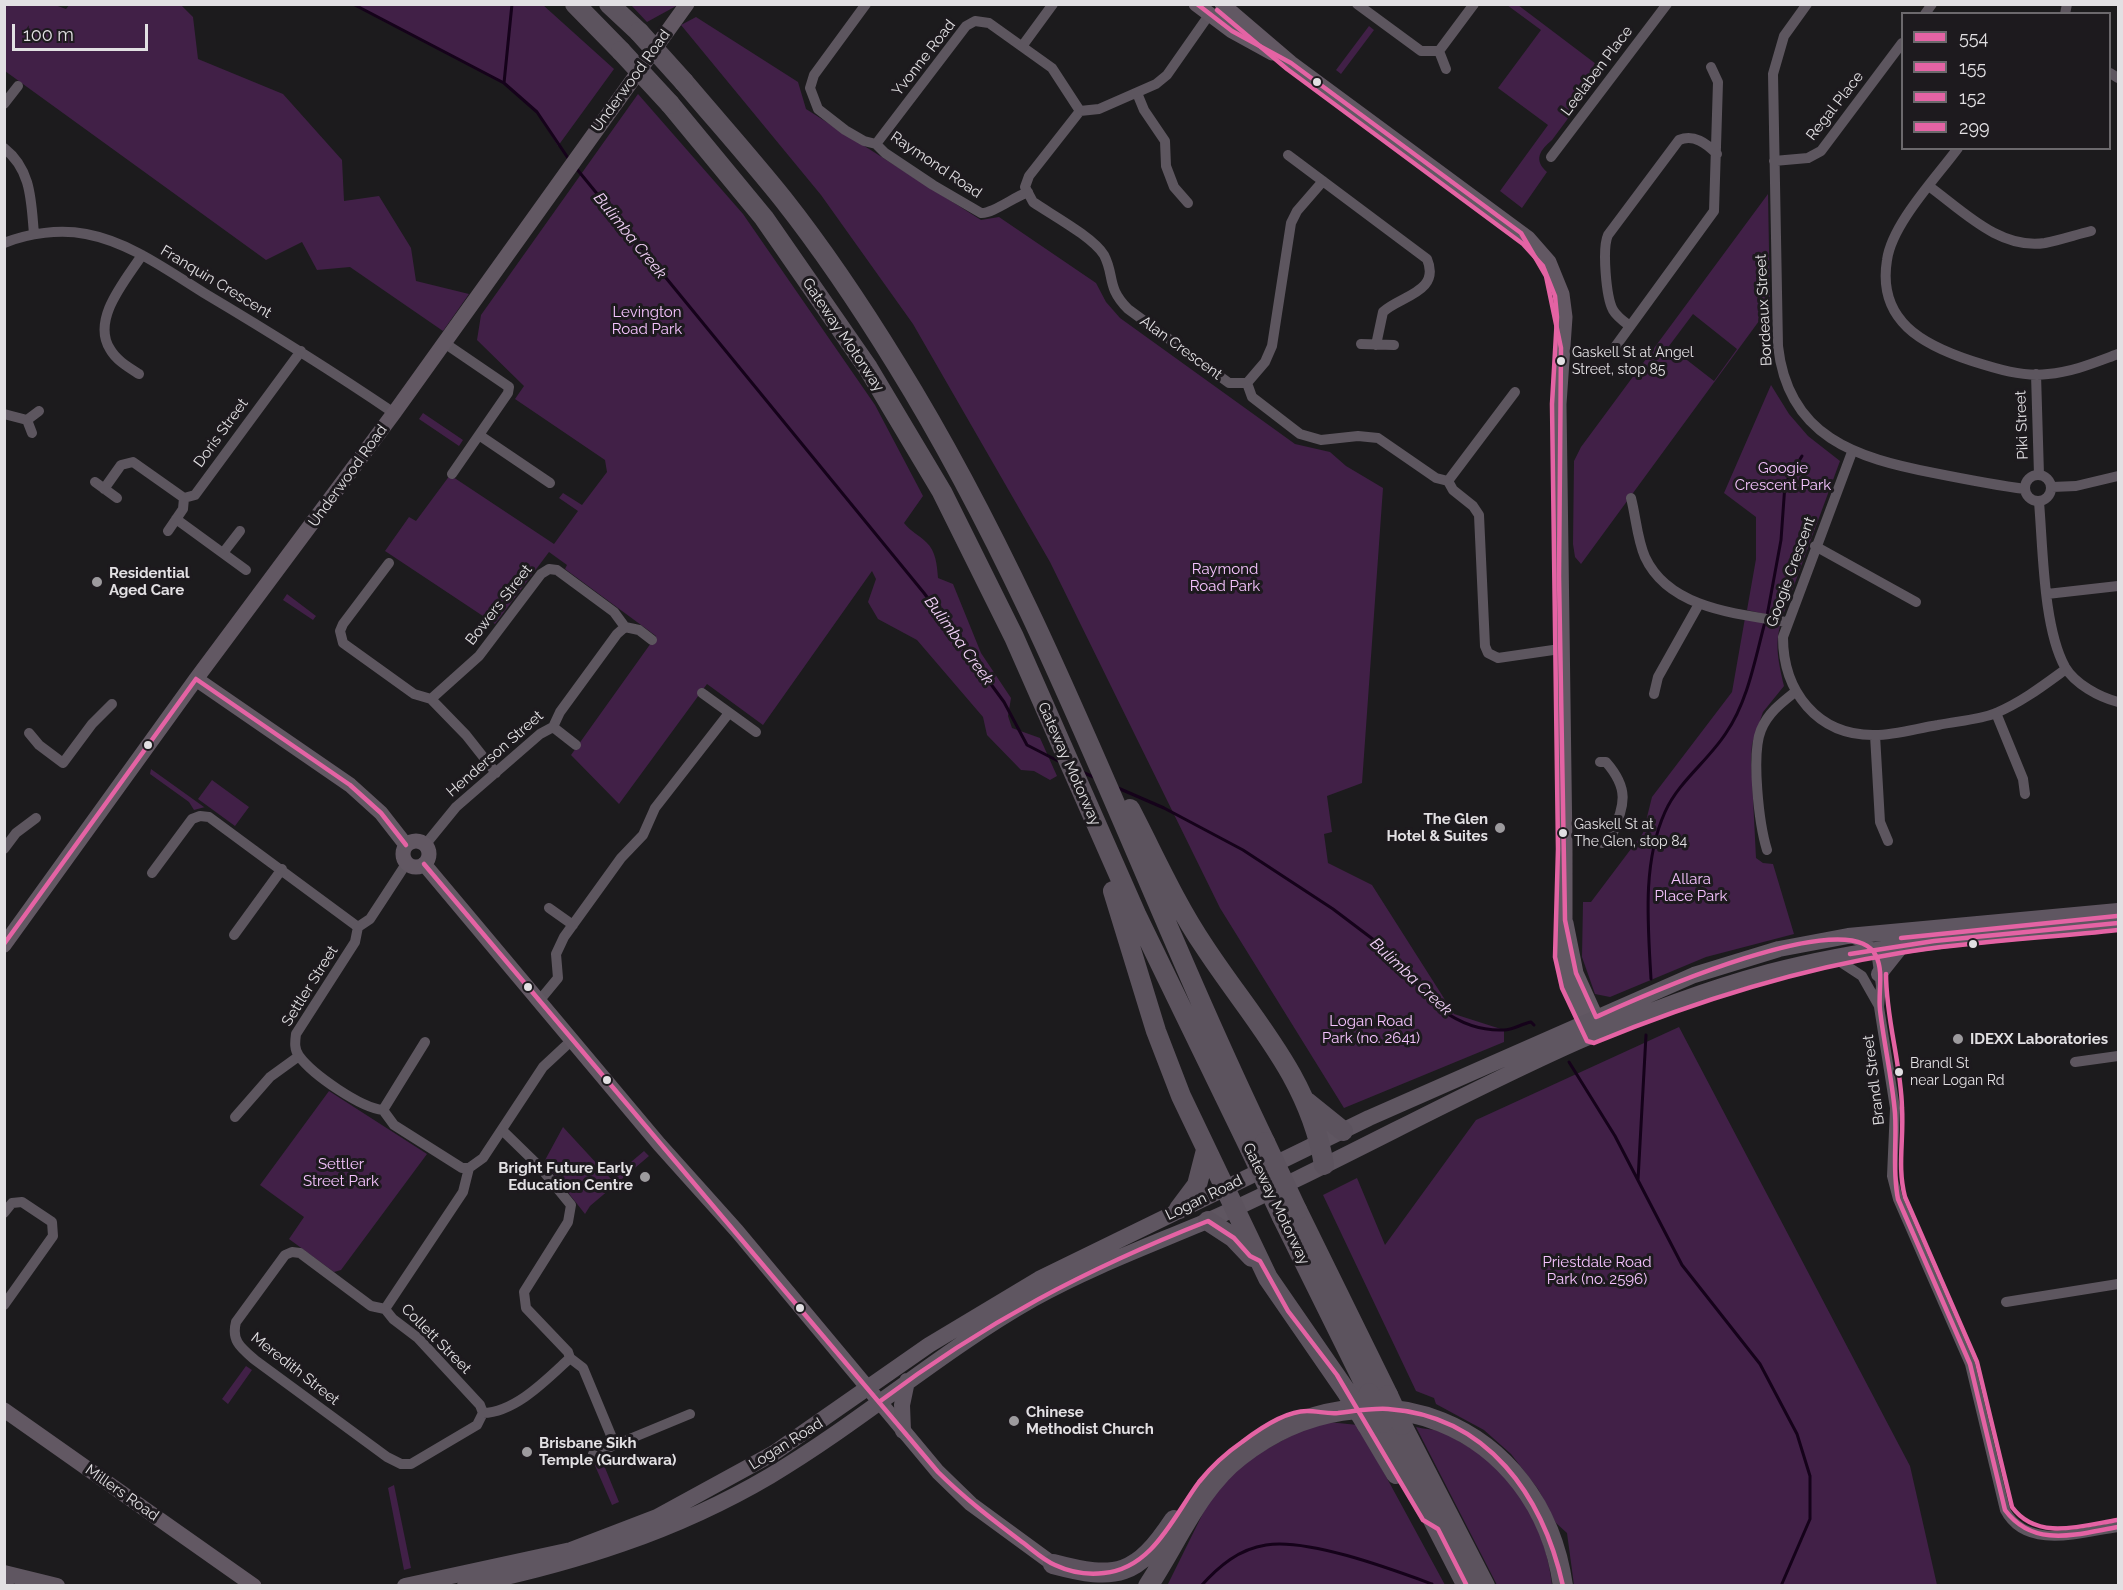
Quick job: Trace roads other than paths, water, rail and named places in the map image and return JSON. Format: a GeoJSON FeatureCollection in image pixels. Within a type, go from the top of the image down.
{"type":"FeatureCollection","features":[{"type":"Feature","properties":{"kind":"highway","name":"Gateway Motorway"},"geometry":{"type":"LineString","coordinates":[[575,4],[670,104],[764,218],[868,368],[942,492],[1014,637],[1058,739],[1076,792],[1136,914],[1257,1146],[1378,1394],[1384,1424],[1467,1586]]}},
{"type":"Feature","properties":{"kind":"highway","name":"Gateway Motorway"},"geometry":{"type":"LineString","coordinates":[[609,4],[639,32],[684,82],[783,199],[898,366],[976,504],[1096,760],[1118,798],[1257,1146]]}},
{"type":"Feature","properties":{"kind":"highway"},"geometry":{"type":"LineString","coordinates":[[1076,792],[1113,892],[1168,1064],[1206,1150],[1260,1261],[1288,1311],[1323,1355],[1348,1394],[1384,1424]]}},
{"type":"Feature","properties":{"kind":"highway"},"geometry":{"type":"LineString","coordinates":[[1118,798],[1197,936],[1268,1033],[1302,1099],[1320,1142],[1324,1165]]}},
{"type":"Feature","properties":{"kind":"highway"},"geometry":{"type":"LineString","coordinates":[[1302,1099],[1343,1131]]}},
{"type":"Feature","properties":{"kind":"highway"},"geometry":{"type":"LineString","coordinates":[[1179,1209],[1197,1185],[1206,1150]]}},
{"type":"Feature","properties":{"kind":"highway"},"geometry":{"type":"LineString","coordinates":[[1208,1221],[1234,1238],[1250,1256],[1260,1261]]}},
{"type":"Feature","properties":{"kind":"highway"},"geometry":{"type":"LineString","coordinates":[[1053,1564],[1081,1572],[1100,1574],[1124,1570],[1139,1562],[1158,1544],[1208,1471],[1233,1449],[1268,1426],[1306,1411],[1325,1414],[1380,1409],[1410,1412],[1440,1421],[1480,1443],[1517,1475],[1540,1509],[1556,1549],[1563,1586]]}},
{"type":"Feature","properties":{"kind":"highway"},"geometry":{"type":"LineString","coordinates":[[1148,1586],[1198,1504],[1232,1462],[1278,1431],[1325,1414]]}},
{"type":"Feature","properties":{"kind":"highway","name":"Gateway Motorway"},"geometry":{"type":"LineString","coordinates":[[1384,1424],[1485,1586]]}},
{"type":"Feature","properties":{"kind":"main road","name":"Logan Road"},"geometry":{"type":"LineString","coordinates":[[465,1586],[571,1562],[630,1542],[689,1518],[770,1476],[988,1326],[1039,1296],[1110,1261],[1208,1221],[1324,1165],[1542,1057],[1591,1022],[1720,966],[1779,949],[1848,936],[2118,911]]}},
{"type":"Feature","properties":{"kind":"main road","name":"Logan Road"},"geometry":{"type":"LineString","coordinates":[[405,1586],[541,1558],[623,1531],[657,1517],[742,1472],[798,1438],[939,1339],[1008,1296],[1179,1209],[1343,1131],[1564,1031],[1833,957],[1902,945],[2118,923]]}},
{"type":"Feature","properties":{"kind":"main road"},"geometry":{"type":"LineString","coordinates":[[1879,974],[1902,945]]}},
{"type":"Feature","properties":{"kind":"main road"},"geometry":{"type":"LineString","coordinates":[[903,1431],[902,1405],[907,1381]]}},
{"type":"Feature","properties":{"kind":"main road"},"geometry":{"type":"LineString","coordinates":[[4,1573],[57,1586]]}},
{"type":"Feature","properties":{"kind":"street","name":"Underwood Road"},"geometry":{"type":"LineString","coordinates":[[4,945],[196,679],[394,413],[687,4]]}},
{"type":"Feature","properties":{"kind":"street","name":"Raymond Road"},"geometry":{"type":"LineString","coordinates":[[866,4],[814,75],[810,88],[818,109],[845,130],[864,141],[876,144],[885,153],[923,179],[981,213],[989,214],[1010,199],[1028,192]]}},
{"type":"Feature","properties":{"kind":"street"},"geometry":{"type":"LineString","coordinates":[[1023,45],[1053,4]]}},
{"type":"Feature","properties":{"kind":"street"},"geometry":{"type":"LineString","coordinates":[[1196,4],[1213,10],[1251,42],[1291,63]]}},
{"type":"Feature","properties":{"kind":"street"},"geometry":{"type":"LineString","coordinates":[[1222,4],[1291,63],[1521,233],[1544,253],[1556,276],[1565,316],[1566,333],[1561,348],[1560,649],[1565,920],[1576,973],[1591,1022]]}},
{"type":"Feature","properties":{"kind":"street"},"geometry":{"type":"LineString","coordinates":[[1357,4],[1421,51],[1439,51]]}},
{"type":"Feature","properties":{"kind":"street"},"geometry":{"type":"LineString","coordinates":[[1439,51],[1474,4]]}},
{"type":"Feature","properties":{"kind":"street","name":"Leelaben Place"},"geometry":{"type":"LineString","coordinates":[[1551,157],[1667,4]]}},
{"type":"Feature","properties":{"kind":"street","name":"Bordeaux Street"},"geometry":{"type":"LineString","coordinates":[[1807,4],[1784,36],[1773,74],[1781,367],[1786,385],[1806,416],[1832,441],[1852,452],[1890,465],[2025,489]]}},
{"type":"Feature","properties":{"kind":"street"},"geometry":{"type":"LineString","coordinates":[[1028,192],[1025,187],[1029,176],[1080,111],[1099,109],[1156,84],[1167,75],[1213,10]]}},
{"type":"Feature","properties":{"kind":"street","name":"Yvonne Road"},"geometry":{"type":"LineString","coordinates":[[876,144],[966,26],[975,21],[982,21],[1023,45],[1052,68],[1080,111]]}},
{"type":"Feature","properties":{"kind":"street","name":"Regal Place"},"geometry":{"type":"LineString","coordinates":[[1774,161],[1808,158],[1821,151],[1901,44]]}},
{"type":"Feature","properties":{"kind":"street"},"geometry":{"type":"LineString","coordinates":[[1439,51],[1446,69]]}},
{"type":"Feature","properties":{"kind":"street"},"geometry":{"type":"LineString","coordinates":[[1615,346],[1714,211],[1718,82],[1711,68]]}},
{"type":"Feature","properties":{"kind":"street"},"geometry":{"type":"LineString","coordinates":[[4,104],[18,86]]}},
{"type":"Feature","properties":{"kind":"street"},"geometry":{"type":"LineString","coordinates":[[1137,93],[1144,110],[1165,141],[1166,166],[1174,187],[1188,203]]}},
{"type":"Feature","properties":{"kind":"street"},"geometry":{"type":"LineString","coordinates":[[1630,326],[1619,318],[1612,307],[1604,247],[1608,235],[1679,140],[1688,136],[1699,140],[1709,145],[1717,154]]}},
{"type":"Feature","properties":{"kind":"street"},"geometry":{"type":"LineString","coordinates":[[4,148],[23,169],[29,187],[34,234]]}},
{"type":"Feature","properties":{"kind":"street"},"geometry":{"type":"LineString","coordinates":[[1957,150],[1897,234],[1887,259],[1886,278],[1894,308],[1913,334],[1936,349],[2001,370],[2036,374],[2082,367],[2118,354]]}},
{"type":"Feature","properties":{"kind":"street"},"geometry":{"type":"LineString","coordinates":[[1288,155],[1419,252],[1430,267],[1430,276],[1420,291],[1383,312],[1376,345]]}},
{"type":"Feature","properties":{"kind":"street"},"geometry":{"type":"LineString","coordinates":[[1323,181],[1297,211],[1291,223],[1272,346],[1265,362],[1247,383],[1252,397],[1300,434],[1321,440],[1358,436],[1378,438],[1436,478],[1448,481],[1453,490],[1473,506],[1479,515],[1485,646],[1493,657],[1560,649]]}},
{"type":"Feature","properties":{"kind":"street"},"geometry":{"type":"LineString","coordinates":[[1930,187],[1992,232],[2008,240],[2025,244],[2044,243],[2091,231]]}},
{"type":"Feature","properties":{"kind":"street","name":"Alan Crescent"},"geometry":{"type":"LineString","coordinates":[[1028,192],[1033,202],[1096,246],[1107,262],[1111,284],[1128,309],[1229,383],[1247,383]]}},
{"type":"Feature","properties":{"kind":"street","name":"Franquin Crescent"},"geometry":{"type":"LineString","coordinates":[[4,243],[34,234],[85,234],[124,246],[301,351],[394,413]]}},
{"type":"Feature","properties":{"kind":"street"},"geometry":{"type":"LineString","coordinates":[[139,374],[119,361],[110,350],[105,327],[107,313],[142,255]]}},
{"type":"Feature","properties":{"kind":"street"},"geometry":{"type":"LineString","coordinates":[[443,342],[509,387],[452,474]]}},
{"type":"Feature","properties":{"kind":"street"},"geometry":{"type":"LineString","coordinates":[[1361,344],[1394,345]]}},
{"type":"Feature","properties":{"kind":"street","name":"Doris Street"},"geometry":{"type":"LineString","coordinates":[[168,531],[183,509],[184,498],[195,495],[301,351]]}},
{"type":"Feature","properties":{"kind":"street","name":"Piki Street"},"geometry":{"type":"LineString","coordinates":[[2036,374],[2039,475]]}},
{"type":"Feature","properties":{"kind":"street"},"geometry":{"type":"LineString","coordinates":[[1448,481],[1515,392]]}},
{"type":"Feature","properties":{"kind":"street"},"geometry":{"type":"LineString","coordinates":[[27,420],[39,411]]}},
{"type":"Feature","properties":{"kind":"street"},"geometry":{"type":"LineString","coordinates":[[4,414],[27,420]]}},
{"type":"Feature","properties":{"kind":"street"},"geometry":{"type":"LineString","coordinates":[[27,420],[32,433]]}},
{"type":"Feature","properties":{"kind":"street"},"geometry":{"type":"LineString","coordinates":[[479,435],[550,483]]}},
{"type":"Feature","properties":{"kind":"street","name":"Googie Crescent"},"geometry":{"type":"LineString","coordinates":[[1852,452],[1787,622],[1783,652],[1795,692],[1804,704],[1829,724],[1843,730],[1875,735],[1996,713],[2029,695],[2066,669]]}},
{"type":"Feature","properties":{"kind":"street"},"geometry":{"type":"LineString","coordinates":[[117,498],[100,486],[121,465],[133,462],[184,498]]}},
{"type":"Feature","properties":{"kind":"street"},"geometry":{"type":"LineString","coordinates":[[2039,475],[2049,480],[2052,487],[2047,498],[2039,502],[2028,497],[2025,489],[2030,477],[2039,475]]}},
{"type":"Feature","properties":{"kind":"street"},"geometry":{"type":"LineString","coordinates":[[2052,487],[2076,486],[2118,476]]}},
{"type":"Feature","properties":{"kind":"street"},"geometry":{"type":"LineString","coordinates":[[1631,498],[1644,554],[1649,564],[1673,588],[1699,604],[1742,615],[1787,622]]}},
{"type":"Feature","properties":{"kind":"street"},"geometry":{"type":"LineString","coordinates":[[2039,502],[2047,594],[2055,638],[2066,669],[2093,692],[2118,702]]}},
{"type":"Feature","properties":{"kind":"street"},"geometry":{"type":"LineString","coordinates":[[176,519],[246,570]]}},
{"type":"Feature","properties":{"kind":"street"},"geometry":{"type":"LineString","coordinates":[[223,553],[240,531]]}},
{"type":"Feature","properties":{"kind":"street"},"geometry":{"type":"LineString","coordinates":[[1815,546],[1916,602]]}},
{"type":"Feature","properties":{"kind":"street"},"geometry":{"type":"LineString","coordinates":[[389,563],[343,624],[340,636],[348,648],[414,694],[431,699],[466,735],[496,772]]}},
{"type":"Feature","properties":{"kind":"street","name":"Bowers Street"},"geometry":{"type":"LineString","coordinates":[[431,699],[479,656],[544,571],[557,570],[614,612],[625,627],[639,630],[652,640]]}},
{"type":"Feature","properties":{"kind":"street"},"geometry":{"type":"LineString","coordinates":[[2047,594],[2118,586]]}},
{"type":"Feature","properties":{"kind":"street"},"geometry":{"type":"LineString","coordinates":[[1654,694],[1658,677],[1699,604]]}},
{"type":"Feature","properties":{"kind":"street","name":"Henderson Street"},"geometry":{"type":"LineString","coordinates":[[425,845],[443,819],[540,734],[553,727],[560,712],[617,634],[625,627]]}},
{"type":"Feature","properties":{"kind":"street"},"geometry":{"type":"LineString","coordinates":[[196,679],[350,785],[375,806],[406,845]]}},
{"type":"Feature","properties":{"kind":"street"},"geometry":{"type":"LineString","coordinates":[[1767,850],[1761,830],[1756,746],[1768,716],[1795,692]]}},
{"type":"Feature","properties":{"kind":"street"},"geometry":{"type":"LineString","coordinates":[[702,693],[756,732]]}},
{"type":"Feature","properties":{"kind":"street"},"geometry":{"type":"LineString","coordinates":[[29,733],[39,745],[63,763],[92,724],[112,704]]}},
{"type":"Feature","properties":{"kind":"street"},"geometry":{"type":"LineString","coordinates":[[539,1001],[558,978],[556,954],[573,925],[621,858],[642,835],[655,807],[729,713]]}},
{"type":"Feature","properties":{"kind":"street"},"geometry":{"type":"LineString","coordinates":[[1996,713],[2023,779],[2025,794]]}},
{"type":"Feature","properties":{"kind":"street"},"geometry":{"type":"LineString","coordinates":[[553,727],[576,745]]}},
{"type":"Feature","properties":{"kind":"street"},"geometry":{"type":"LineString","coordinates":[[1875,735],[1880,822],[1888,841]]}},
{"type":"Feature","properties":{"kind":"street"},"geometry":{"type":"LineString","coordinates":[[1599,762],[1606,762],[1622,784],[1622,808],[1609,843],[1602,843]]}},
{"type":"Feature","properties":{"kind":"street"},"geometry":{"type":"LineString","coordinates":[[152,873],[192,819],[200,816],[209,817],[358,927]]}},
{"type":"Feature","properties":{"kind":"street"},"geometry":{"type":"LineString","coordinates":[[4,849],[16,833],[36,818]]}},
{"type":"Feature","properties":{"kind":"street"},"geometry":{"type":"LineString","coordinates":[[416,841],[425,845],[429,855],[424,864],[415,868],[406,864],[402,854],[406,845],[416,841]]}},
{"type":"Feature","properties":{"kind":"street","name":"Settler Street"},"geometry":{"type":"LineString","coordinates":[[299,1056],[294,1046],[296,1034],[355,942],[358,927],[370,919],[406,864]]}},
{"type":"Feature","properties":{"kind":"street"},"geometry":{"type":"LineString","coordinates":[[424,864],[737,1231],[903,1431],[960,1495],[1053,1564]]}},
{"type":"Feature","properties":{"kind":"street"},"geometry":{"type":"LineString","coordinates":[[234,935],[282,869]]}},
{"type":"Feature","properties":{"kind":"street"},"geometry":{"type":"LineString","coordinates":[[549,908],[573,925]]}},
{"type":"Feature","properties":{"kind":"street"},"geometry":{"type":"LineString","coordinates":[[1848,936],[1874,950]]}},
{"type":"Feature","properties":{"kind":"street","name":"Brandl Street"},"geometry":{"type":"LineString","coordinates":[[1874,950],[1895,1108],[1892,1176],[1898,1199],[1971,1364],[2005,1510],[2017,1526],[2039,1535],[2118,1527]]}},
{"type":"Feature","properties":{"kind":"street","name":"Brandl Street"},"geometry":{"type":"LineString","coordinates":[[1833,957],[1862,976],[1880,1007]]}},
{"type":"Feature","properties":{"kind":"street"},"geometry":{"type":"LineString","coordinates":[[235,1117],[270,1077],[299,1056],[314,1072],[370,1109],[383,1110],[394,1125],[462,1167],[469,1168],[483,1158],[543,1067],[572,1040]]}},
{"type":"Feature","properties":{"kind":"street"},"geometry":{"type":"LineString","coordinates":[[383,1110],[420,1056],[425,1042]]}},
{"type":"Feature","properties":{"kind":"street"},"geometry":{"type":"LineString","coordinates":[[2075,1062],[2118,1056]]}},
{"type":"Feature","properties":{"kind":"street"},"geometry":{"type":"LineString","coordinates":[[502,1130],[540,1167],[571,1205],[568,1222],[525,1292],[524,1300],[526,1308],[568,1352],[570,1359],[584,1368],[615,1445]]}},
{"type":"Feature","properties":{"kind":"street","name":"Collett Street"},"geometry":{"type":"LineString","coordinates":[[469,1168],[464,1192],[414,1270],[385,1309],[393,1319],[429,1350],[480,1405],[483,1413]]}},
{"type":"Feature","properties":{"kind":"street"},"geometry":{"type":"LineString","coordinates":[[4,1213],[12,1203],[22,1202],[52,1222],[55,1228],[53,1236],[4,1305]]}},
{"type":"Feature","properties":{"kind":"street","name":"Meredith Street"},"geometry":{"type":"LineString","coordinates":[[385,1309],[371,1306],[300,1253],[292,1252],[285,1255],[236,1322],[233,1334],[238,1346],[255,1360],[387,1457],[400,1464],[411,1464],[477,1425],[483,1413]]}},
{"type":"Feature","properties":{"kind":"street"},"geometry":{"type":"LineString","coordinates":[[2006,1302],[2118,1284]]}},
{"type":"Feature","properties":{"kind":"street"},"geometry":{"type":"LineString","coordinates":[[483,1413],[494,1413],[534,1390],[570,1359]]}},
{"type":"Feature","properties":{"kind":"street","name":"Millers Road"},"geometry":{"type":"LineString","coordinates":[[4,1410],[242,1581],[254,1586]]}},
{"type":"Feature","properties":{"kind":"street"},"geometry":{"type":"LineString","coordinates":[[593,1454],[690,1414]]}},
{"type":"Feature","properties":{"kind":"waterway"},"geometry":{"type":"LineString","coordinates":[[353,4],[504,83],[537,112],[570,161]]}},
{"type":"Feature","properties":{"kind":"waterway"},"geometry":{"type":"LineString","coordinates":[[504,83],[512,4]]}},
{"type":"Feature","properties":{"kind":"waterway","name":"Bulimba Creek"},"geometry":{"type":"LineString","coordinates":[[576,168],[924,593],[1004,702],[1027,745],[1060,762]]}},
{"type":"Feature","properties":{"kind":"waterway"},"geometry":{"type":"LineString","coordinates":[[1767,616],[1781,540],[1785,484],[1802,456]]}},
{"type":"Feature","properties":{"kind":"waterway"},"geometry":{"type":"LineString","coordinates":[[1651,979],[1648,894],[1658,832],[1671,801],[1719,743],[1734,721],[1750,679],[1765,622]]}},
{"type":"Feature","properties":{"kind":"waterway","name":"Bulimba Creek"},"geometry":{"type":"LineString","coordinates":[[1082,772],[1096,778]]}},
{"type":"Feature","properties":{"kind":"waterway","name":"Bulimba Creek"},"geometry":{"type":"LineString","coordinates":[[1118,788],[1164,808],[1243,850],[1333,909],[1374,940],[1442,1010],[1456,1019],[1479,1028],[1495,1030],[1511,1029],[1531,1022],[1534,1025]]}},
{"type":"Feature","properties":{"kind":"waterway"},"geometry":{"type":"LineString","coordinates":[[1638,1180],[1646,1035]]}},
{"type":"Feature","properties":{"kind":"waterway","name":"Bulimba Creek"},"geometry":{"type":"LineString","coordinates":[[1569,1062],[1615,1136],[1682,1265],[1760,1364],[1797,1434],[1810,1476],[1810,1519],[1781,1586]]}},
{"type":"Feature","properties":{"kind":"waterway"},"geometry":{"type":"LineString","coordinates":[[1201,1586],[1222,1565],[1238,1554],[1256,1547],[1284,1544],[1349,1556],[1432,1584]]}},
{"type":"Feature","properties":{"kind":"place","name":"Gaskell St at Angel Street, stop 85"},"geometry":{"type":"Point","coordinates":[1561,361]}},
{"type":"Feature","properties":{"kind":"place","name":"Residential Aged Care"},"geometry":{"type":"Point","coordinates":[97,582]}},
{"type":"Feature","properties":{"kind":"place","name":"The Glen Hotel & Suites"},"geometry":{"type":"Point","coordinates":[1500,828]}},
{"type":"Feature","properties":{"kind":"place","name":"Gaskell St at The Glen, stop 84"},"geometry":{"type":"Point","coordinates":[1563,833]}},
{"type":"Feature","properties":{"kind":"place","name":"IDEXX Laboratories"},"geometry":{"type":"Point","coordinates":[1958,1039]}},
{"type":"Feature","properties":{"kind":"place","name":"Brandl St near Logan Rd"},"geometry":{"type":"Point","coordinates":[1899,1072]}},
{"type":"Feature","properties":{"kind":"place","name":"Bright Future Early Education Centre"},"geometry":{"type":"Point","coordinates":[645,1177]}},
{"type":"Feature","properties":{"kind":"place","name":"Chinese Methodist Church"},"geometry":{"type":"Point","coordinates":[1014,1421]}},
{"type":"Feature","properties":{"kind":"place","name":"Brisbane Sikh Temple (Gurdwara)"},"geometry":{"type":"Point","coordinates":[527,1452]}},
{"type":"Feature","properties":{"kind":"park label","name":"Levington Road Park"},"geometry":{"type":"Point","coordinates":[647,320]}},
{"type":"Feature","properties":{"kind":"park label","name":"Googie Crescent Park"},"geometry":{"type":"Point","coordinates":[1783,476]}},
{"type":"Feature","properties":{"kind":"park label","name":"Raymond Road Park"},"geometry":{"type":"Point","coordinates":[1225,578]}},
{"type":"Feature","properties":{"kind":"park label","name":"Allara Place Park"},"geometry":{"type":"Point","coordinates":[1691,888]}},
{"type":"Feature","properties":{"kind":"park label","name":"Logan Road Park (no. 2641)"},"geometry":{"type":"Point","coordinates":[1371,1030]}},
{"type":"Feature","properties":{"kind":"park label","name":"Settler Street Park"},"geometry":{"type":"Point","coordinates":[341,1172]}},
{"type":"Feature","properties":{"kind":"park label","name":"Priestdale Road Park (no. 2596)"},"geometry":{"type":"Point","coordinates":[1597,1270]}}]}
